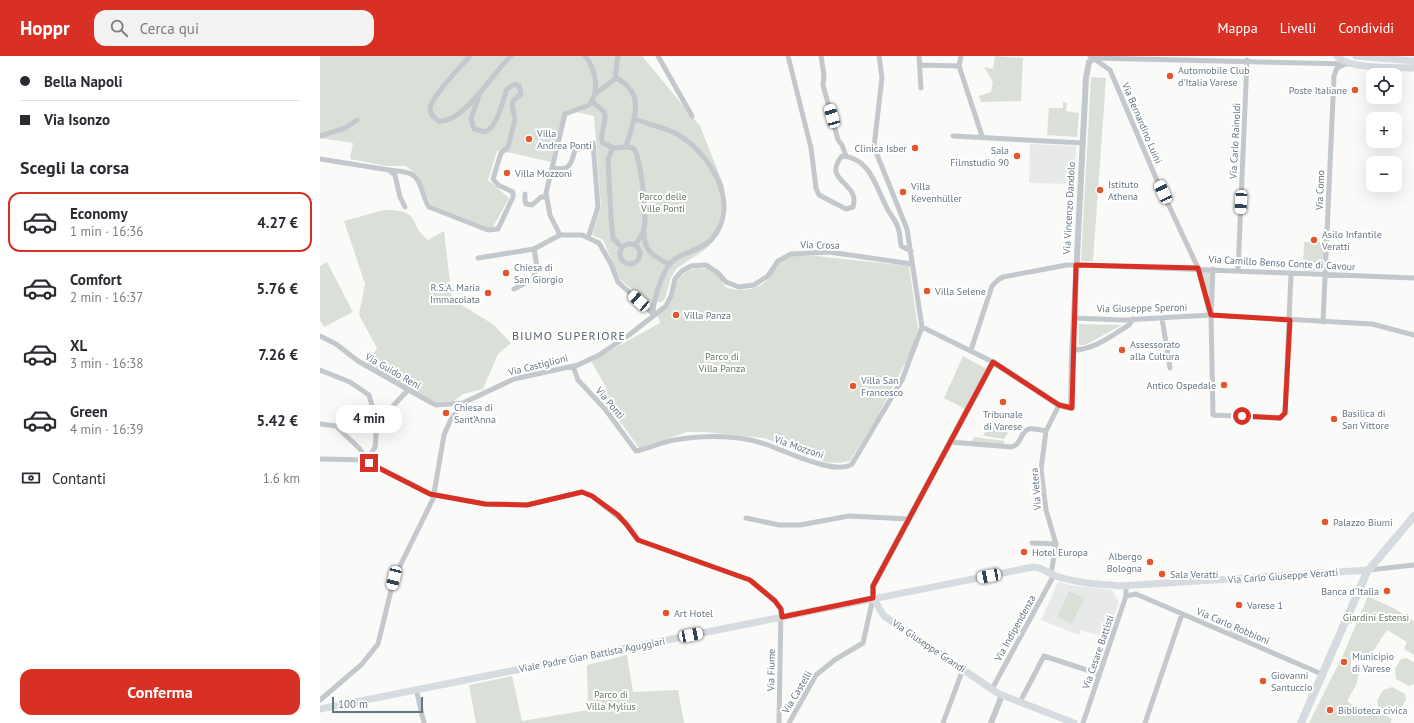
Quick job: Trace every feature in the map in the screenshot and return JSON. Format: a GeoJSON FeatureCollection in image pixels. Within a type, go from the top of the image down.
{"type":"FeatureCollection","features":[{"type":"Feature","properties":{"kind":"main road"},"geometry":{"type":"LineString","coordinates":[[1337,56],[1343,61],[1356,65],[1414,68]]}},
{"type":"Feature","properties":{"kind":"main road"},"geometry":{"type":"LineString","coordinates":[[1356,56],[1414,61]]}},
{"type":"Feature","properties":{"kind":"main road"},"geometry":{"type":"LineString","coordinates":[[1301,723],[1369,570],[1414,517]]}},
{"type":"Feature","properties":{"kind":"main road","name":"Viale Padre Gian Battista Aguggiari"},"geometry":{"type":"LineString","coordinates":[[320,709],[1028,568],[1041,567],[1052,574]]}},
{"type":"Feature","properties":{"kind":"main road","name":"Via Carlo Giuseppe Veratti"},"geometry":{"type":"LineString","coordinates":[[1052,574],[1085,582],[1126,586],[1369,570]]}},
{"type":"Feature","properties":{"kind":"main road","name":"Via Giuseppe Grandi"},"geometry":{"type":"LineString","coordinates":[[873,598],[884,616],[992,689],[1002,695],[1074,723]]}},
{"type":"Feature","properties":{"kind":"street"},"geometry":{"type":"LineString","coordinates":[[470,56],[434,100],[430,109],[433,117],[439,121],[449,120],[480,92],[511,56]]}},
{"type":"Feature","properties":{"kind":"street"},"geometry":{"type":"LineString","coordinates":[[585,56],[590,61],[593,71],[595,94]]}},
{"type":"Feature","properties":{"kind":"street"},"geometry":{"type":"LineString","coordinates":[[560,235],[550,215],[547,199],[552,168],[565,114],[572,110],[583,108],[592,100],[595,94],[615,79],[618,68],[618,56]]}},
{"type":"Feature","properties":{"kind":"street"},"geometry":{"type":"LineString","coordinates":[[658,56],[692,116]]}},
{"type":"Feature","properties":{"kind":"street"},"geometry":{"type":"LineString","coordinates":[[788,56],[810,148],[816,188],[819,195],[846,209],[853,207],[855,199],[852,191],[838,178],[835,170],[837,163],[842,156],[853,157],[866,167],[876,182],[886,206],[897,225],[901,246],[911,251]]}},
{"type":"Feature","properties":{"kind":"street"},"geometry":{"type":"LineString","coordinates":[[821,56],[824,75],[823,85],[838,140],[842,145],[846,156]]}},
{"type":"Feature","properties":{"kind":"street"},"geometry":{"type":"LineString","coordinates":[[879,56],[882,83],[874,147],[907,229],[922,327],[993,362],[1059,405]]}},
{"type":"Feature","properties":{"kind":"street"},"geometry":{"type":"LineString","coordinates":[[919,56],[921,88]]}},
{"type":"Feature","properties":{"kind":"street"},"geometry":{"type":"LineString","coordinates":[[961,56],[959,66],[979,137]]}},
{"type":"Feature","properties":{"kind":"street"},"geometry":{"type":"LineString","coordinates":[[1093,57],[1247,60],[1356,65]]}},
{"type":"Feature","properties":{"kind":"street","name":"Via Vincenzo Dandolo"},"geometry":{"type":"LineString","coordinates":[[1059,405],[1072,408],[1076,265],[1086,78],[1089,62],[1093,57]]}},
{"type":"Feature","properties":{"kind":"street","name":"Via Bernardino Luini"},"geometry":{"type":"LineString","coordinates":[[1093,57],[1110,70],[1198,268],[1211,315]]}},
{"type":"Feature","properties":{"kind":"street","name":"Via Carlo Rainoldi"},"geometry":{"type":"LineString","coordinates":[[1238,271],[1247,60]]}},
{"type":"Feature","properties":{"kind":"street","name":"Via Como"},"geometry":{"type":"LineString","coordinates":[[1323,322],[1334,76],[1337,68],[1345,64]]}},
{"type":"Feature","properties":{"kind":"street"},"geometry":{"type":"LineString","coordinates":[[920,68],[959,66]]}},
{"type":"Feature","properties":{"kind":"street"},"geometry":{"type":"LineString","coordinates":[[615,79],[623,81],[635,96],[636,103],[634,119],[626,147]]}},
{"type":"Feature","properties":{"kind":"street"},"geometry":{"type":"LineString","coordinates":[[320,159],[410,173],[418,179],[424,200],[429,207],[488,230],[498,229],[513,197],[513,192],[498,185],[493,179],[501,153],[508,147],[515,119],[512,104],[521,94],[521,90],[519,86],[515,84],[507,89],[495,121],[490,130],[485,132],[474,129],[471,119],[480,92]]}},
{"type":"Feature","properties":{"kind":"street"},"geometry":{"type":"LineString","coordinates":[[592,100],[594,105],[603,110],[605,115],[601,137],[602,142],[613,148],[633,148],[638,156],[639,172],[643,181],[645,247],[651,254],[669,264]]}},
{"type":"Feature","properties":{"kind":"street"},"geometry":{"type":"LineString","coordinates":[[634,119],[667,130],[691,145],[704,158],[722,188],[724,204],[718,229],[712,238],[702,248],[675,259],[669,264],[653,302],[653,314]]}},
{"type":"Feature","properties":{"kind":"street"},"geometry":{"type":"LineString","coordinates":[[320,136],[345,128],[358,120]]}},
{"type":"Feature","properties":{"kind":"street"},"geometry":{"type":"LineString","coordinates":[[953,136],[1083,143]]}},
{"type":"Feature","properties":{"kind":"street"},"geometry":{"type":"LineString","coordinates":[[552,168],[563,168],[570,165],[574,160],[574,152],[577,148],[594,145],[598,207],[588,238]]}},
{"type":"Feature","properties":{"kind":"street"},"geometry":{"type":"LineString","coordinates":[[613,148],[608,159],[613,238],[622,248],[621,258],[624,262],[632,264],[636,262],[640,255],[640,251],[635,245]]}},
{"type":"Feature","properties":{"kind":"street"},"geometry":{"type":"LineString","coordinates":[[389,170],[395,175],[400,197],[405,207]]}},
{"type":"Feature","properties":{"kind":"street"},"geometry":{"type":"LineString","coordinates":[[525,194],[524,201],[526,204],[532,205],[541,197],[547,199]]}},
{"type":"Feature","properties":{"kind":"street"},"geometry":{"type":"LineString","coordinates":[[635,245],[644,229]]}},
{"type":"Feature","properties":{"kind":"street"},"geometry":{"type":"LineString","coordinates":[[478,258],[534,249],[560,235],[582,235],[599,243],[611,264],[618,282],[653,314]]}},
{"type":"Feature","properties":{"kind":"street"},"geometry":{"type":"LineString","coordinates":[[622,248],[627,245],[635,245]]}},
{"type":"Feature","properties":{"kind":"street"},"geometry":{"type":"LineString","coordinates":[[514,289],[533,279],[537,267],[534,249]]}},
{"type":"Feature","properties":{"kind":"street","name":"Via Crosa"},"geometry":{"type":"LineString","coordinates":[[599,355],[629,335],[653,314],[666,306],[671,296],[675,279],[682,271],[691,266],[706,265],[717,272],[726,282],[739,287],[754,284],[768,276],[778,261],[791,254],[829,252],[912,264]]}},
{"type":"Feature","properties":{"kind":"street","name":"Via Camillo Benso Conte di Cavour"},"geometry":{"type":"LineString","coordinates":[[971,350],[992,286],[998,280],[1067,265],[1198,268],[1291,274],[1414,278]]}},
{"type":"Feature","properties":{"kind":"street"},"geometry":{"type":"LineString","coordinates":[[1213,269],[1211,315],[1213,415],[1280,418],[1285,413],[1291,274]]}},
{"type":"Feature","properties":{"kind":"street","name":"Via Giuseppe Speroni"},"geometry":{"type":"LineString","coordinates":[[1074,318],[1133,319],[1211,315],[1372,324],[1414,335]]}},
{"type":"Feature","properties":{"kind":"street"},"geometry":{"type":"LineString","coordinates":[[1162,318],[1170,368]]}},
{"type":"Feature","properties":{"kind":"street"},"geometry":{"type":"LineString","coordinates":[[1073,350],[1084,350],[1096,345],[1129,325],[1133,319]]}},
{"type":"Feature","properties":{"kind":"street","name":"Via Mozzoni"},"geometry":{"type":"LineString","coordinates":[[636,451],[673,440],[726,436],[763,444],[822,465],[848,467],[858,456],[902,380],[922,327]]}},
{"type":"Feature","properties":{"kind":"street","name":"Via Guido Reni"},"geometry":{"type":"LineString","coordinates":[[320,336],[336,344],[358,361],[436,405],[463,403]]}},
{"type":"Feature","properties":{"kind":"street","name":"Via Castiglioni"},"geometry":{"type":"LineString","coordinates":[[320,700],[362,665],[378,644],[394,578],[433,499],[444,435],[450,421],[463,403],[514,379],[573,366],[599,355]]}},
{"type":"Feature","properties":{"kind":"street"},"geometry":{"type":"LineString","coordinates":[[873,598],[873,586],[993,362]]}},
{"type":"Feature","properties":{"kind":"street","name":"Via Ponti"},"geometry":{"type":"LineString","coordinates":[[573,366],[578,380],[605,409],[636,451]]}},
{"type":"Feature","properties":{"kind":"street"},"geometry":{"type":"LineString","coordinates":[[320,370],[350,382],[369,395],[377,422],[375,447],[367,460]]}},
{"type":"Feature","properties":{"kind":"street"},"geometry":{"type":"LineString","coordinates":[[377,422],[408,390]]}},
{"type":"Feature","properties":{"kind":"street","name":"Via Vetera"},"geometry":{"type":"LineString","coordinates":[[1056,544],[1046,510],[1041,469],[1046,431],[1059,405]]}},
{"type":"Feature","properties":{"kind":"street"},"geometry":{"type":"LineString","coordinates":[[320,424],[336,426],[359,448],[367,460],[423,492],[433,495],[485,504],[527,505],[582,492],[592,496],[618,515],[638,540],[750,580],[775,601],[781,609],[782,617]]}},
{"type":"Feature","properties":{"kind":"street"},"geometry":{"type":"LineString","coordinates":[[950,442],[1011,447],[1019,444],[1026,431],[1029,429],[1046,431]]}},
{"type":"Feature","properties":{"kind":"street"},"geometry":{"type":"LineString","coordinates":[[320,459],[367,460]]}},
{"type":"Feature","properties":{"kind":"street"},"geometry":{"type":"LineString","coordinates":[[746,518],[779,524],[800,524],[849,516],[909,519]]}},
{"type":"Feature","properties":{"kind":"street"},"geometry":{"type":"LineString","coordinates":[[1032,543],[1056,544]]}},
{"type":"Feature","properties":{"kind":"street","name":"Via Indipendenza"},"geometry":{"type":"LineString","coordinates":[[992,689],[1052,574],[1056,544]]}},
{"type":"Feature","properties":{"kind":"street"},"geometry":{"type":"LineString","coordinates":[[1369,570],[1414,565]]}},
{"type":"Feature","properties":{"kind":"street"},"geometry":{"type":"LineString","coordinates":[[1126,596],[1136,594],[1134,585]]}},
{"type":"Feature","properties":{"kind":"street","name":"Via Cesare Battisti"},"geometry":{"type":"LineString","coordinates":[[1083,723],[1126,596],[1126,586]]}},
{"type":"Feature","properties":{"kind":"street","name":"Via Carlo Robbioni"},"geometry":{"type":"LineString","coordinates":[[1136,594],[1323,675]]}},
{"type":"Feature","properties":{"kind":"street","name":"Via Castelli"},"geometry":{"type":"LineString","coordinates":[[789,723],[816,675],[836,659],[863,642],[873,598]]}},
{"type":"Feature","properties":{"kind":"street"},"geometry":{"type":"LineString","coordinates":[[1144,723],[1182,614]]}},
{"type":"Feature","properties":{"kind":"street","name":"Via Fiume"},"geometry":{"type":"LineString","coordinates":[[779,723],[782,617]]}},
{"type":"Feature","properties":{"kind":"street"},"geometry":{"type":"LineString","coordinates":[[1020,702],[1044,656],[1100,674]]}},
{"type":"Feature","properties":{"kind":"street"},"geometry":{"type":"LineString","coordinates":[[943,723],[963,669]]}},
{"type":"Feature","properties":{"kind":"street"},"geometry":{"type":"LineString","coordinates":[[416,689],[424,723]]}},
{"type":"Feature","properties":{"kind":"street"},"geometry":{"type":"LineString","coordinates":[[991,723],[1002,695]]}},
{"type":"Feature","properties":{"kind":"shaded area"},"geometry":{"type":"Polygon","coordinates":[[[1030,144],[1076,146],[1075,171],[1065,174],[1066,179],[1072,179],[1072,184],[1029,183],[1030,144]]]}},
{"type":"Feature","properties":{"kind":"shaded area"},"geometry":{"type":"Polygon","coordinates":[[[1058,582],[1070,585],[1112,590],[1119,602],[1107,638],[1081,630],[1079,635],[1041,620],[1058,582]]]}},
{"type":"Feature","properties":{"kind":"green space","name":"Parco delle Ville Ponti"},"geometry":{"type":"Polygon","coordinates":[[[320,56],[642,56],[700,126],[724,186],[726,208],[718,235],[706,249],[677,268],[671,277],[665,299],[661,302],[645,301],[620,279],[603,240],[592,235],[601,207],[594,116],[568,110],[555,163],[497,151],[488,180],[509,198],[492,229],[431,205],[419,177],[406,166],[386,166],[350,159],[353,143],[320,138],[320,56]]]}},
{"type":"Feature","properties":{"kind":"green space"},"geometry":{"type":"Polygon","coordinates":[[[995,56],[1023,58],[1021,101],[981,102],[979,96],[991,92],[993,82],[984,67],[993,69],[995,56]]]}},
{"type":"Feature","properties":{"kind":"green space"},"geometry":{"type":"Polygon","coordinates":[[[1091,77],[1106,78],[1093,261],[1081,261],[1091,77]]]}},
{"type":"Feature","properties":{"kind":"green space"},"geometry":{"type":"Polygon","coordinates":[[[1063,102],[1067,103],[1066,111],[1079,113],[1077,137],[1047,135],[1049,108],[1063,108],[1063,102]]]}},
{"type":"Feature","properties":{"kind":"green space"},"geometry":{"type":"Polygon","coordinates":[[[384,210],[404,212],[410,215],[422,234],[428,240],[444,231],[452,299],[494,325],[511,343],[498,354],[483,389],[463,394],[454,401],[434,402],[367,364],[377,348],[359,315],[365,284],[344,221],[384,210]]]}},
{"type":"Feature","properties":{"kind":"green space"},"geometry":{"type":"Polygon","coordinates":[[[1304,242],[1327,242],[1326,271],[1303,270],[1304,242]]]}},
{"type":"Feature","properties":{"kind":"green space","name":"Parco di Villa Panza"},"geometry":{"type":"Polygon","coordinates":[[[793,256],[816,256],[909,266],[918,329],[911,352],[876,419],[850,461],[839,463],[825,462],[764,438],[704,432],[687,432],[639,448],[622,424],[596,395],[607,389],[591,361],[660,323],[657,312],[669,306],[677,281],[683,274],[695,269],[705,269],[706,265],[717,272],[725,287],[744,290],[756,287],[767,281],[780,263],[793,256]]]}},
{"type":"Feature","properties":{"kind":"green space"},"geometry":{"type":"Polygon","coordinates":[[[327,262],[353,312],[324,327],[320,320],[320,266],[327,262]]]}},
{"type":"Feature","properties":{"kind":"green space"},"geometry":{"type":"Polygon","coordinates":[[[1212,271],[1210,309],[1198,273],[1212,271]]]}},
{"type":"Feature","properties":{"kind":"green space"},"geometry":{"type":"Polygon","coordinates":[[[1079,324],[1122,325],[1085,345],[1079,345],[1079,324]]]}},
{"type":"Feature","properties":{"kind":"green space"},"geometry":{"type":"Polygon","coordinates":[[[963,356],[986,369],[965,409],[944,398],[963,356]]]}},
{"type":"Feature","properties":{"kind":"green space"},"geometry":{"type":"Polygon","coordinates":[[[992,420],[1005,427],[1003,430],[1008,433],[1004,439],[983,436],[992,420]]]}},
{"type":"Feature","properties":{"kind":"green space"},"geometry":{"type":"Polygon","coordinates":[[[974,437],[1005,441],[1003,445],[972,442],[974,437]]]}},
{"type":"Feature","properties":{"kind":"green space"},"geometry":{"type":"Polygon","coordinates":[[[1069,591],[1084,598],[1072,624],[1057,617],[1069,591]]]}},
{"type":"Feature","properties":{"kind":"green space","name":"Giardini Estensi"},"geometry":{"type":"Polygon","coordinates":[[[1368,596],[1397,610],[1414,621],[1414,655],[1404,649],[1407,642],[1387,630],[1371,654],[1368,654],[1367,657],[1356,651],[1350,665],[1359,671],[1357,683],[1347,701],[1354,706],[1352,710],[1362,716],[1371,709],[1374,709],[1392,719],[1391,723],[1309,723],[1343,655],[1368,596]]]}},
{"type":"Feature","properties":{"kind":"green space"},"geometry":{"type":"Polygon","coordinates":[[[1232,622],[1246,628],[1245,630],[1249,632],[1247,640],[1229,632],[1232,622]]]}},
{"type":"Feature","properties":{"kind":"green space","name":"Parco di Villa Mylius"},"geometry":{"type":"Polygon","coordinates":[[[627,655],[633,692],[678,690],[684,723],[476,723],[469,685],[512,676],[522,721],[588,710],[587,665],[627,655]]]}},
{"type":"Feature","properties":{"kind":"green space"},"geometry":{"type":"Polygon","coordinates":[[[1406,658],[1414,662],[1414,684],[1409,686],[1396,679],[1395,669],[1401,659],[1406,658]]]}},
{"type":"Feature","properties":{"kind":"green space"},"geometry":{"type":"Polygon","coordinates":[[[1392,687],[1405,694],[1406,700],[1398,713],[1392,714],[1378,706],[1377,701],[1383,690],[1392,687]]]}},
{"type":"Feature","properties":{"kind":"place","name":"Automobile Club d'Italia Varese"},"geometry":{"type":"Point","coordinates":[1170,76]}},
{"type":"Feature","properties":{"kind":"place","name":"Poste Italiane"},"geometry":{"type":"Point","coordinates":[1355,90]}},
{"type":"Feature","properties":{"kind":"place","name":"Villa Andrea Ponti"},"geometry":{"type":"Point","coordinates":[529,139]}},
{"type":"Feature","properties":{"kind":"place","name":"Clinica Isber"},"geometry":{"type":"Point","coordinates":[915,148]}},
{"type":"Feature","properties":{"kind":"place","name":"Sala Filmstudio 90"},"geometry":{"type":"Point","coordinates":[1017,156]}},
{"type":"Feature","properties":{"kind":"place","name":"Villa Mozzoni"},"geometry":{"type":"Point","coordinates":[507,173]}},
{"type":"Feature","properties":{"kind":"place","name":"Istituto Athena"},"geometry":{"type":"Point","coordinates":[1100,190]}},
{"type":"Feature","properties":{"kind":"place","name":"Villa Kevenhüller"},"geometry":{"type":"Point","coordinates":[903,192]}},
{"type":"Feature","properties":{"kind":"place","name":"Asilo Infantile Veratti"},"geometry":{"type":"Point","coordinates":[1314,240]}},
{"type":"Feature","properties":{"kind":"place","name":"Chiesa di San Giorgio"},"geometry":{"type":"Point","coordinates":[506,273]}},
{"type":"Feature","properties":{"kind":"place","name":"Villa Selene"},"geometry":{"type":"Point","coordinates":[927,291]}},
{"type":"Feature","properties":{"kind":"place","name":"R.S.A. Maria Immacolata"},"geometry":{"type":"Point","coordinates":[488,293]}},
{"type":"Feature","properties":{"kind":"place","name":"Villa Panza"},"geometry":{"type":"Point","coordinates":[676,315]}},
{"type":"Feature","properties":{"kind":"place","name":"Assessorato alla Cultura"},"geometry":{"type":"Point","coordinates":[1122,350]}},
{"type":"Feature","properties":{"kind":"place","name":"Antico Ospedale"},"geometry":{"type":"Point","coordinates":[1224,385]}},
{"type":"Feature","properties":{"kind":"place","name":"Villa San Francesco"},"geometry":{"type":"Point","coordinates":[853,386]}},
{"type":"Feature","properties":{"kind":"place","name":"Tribunale di Varese"},"geometry":{"type":"Point","coordinates":[1003,402]}},
{"type":"Feature","properties":{"kind":"place","name":"Chiesa di Sant'Anna"},"geometry":{"type":"Point","coordinates":[446,413]}},
{"type":"Feature","properties":{"kind":"place","name":"Basilica di San Vittore"},"geometry":{"type":"Point","coordinates":[1334,419]}},
{"type":"Feature","properties":{"kind":"place","name":"Palazzo Biumi"},"geometry":{"type":"Point","coordinates":[1325,522]}},
{"type":"Feature","properties":{"kind":"place","name":"Hotel Europa"},"geometry":{"type":"Point","coordinates":[1024,552]}},
{"type":"Feature","properties":{"kind":"place","name":"Albergo Bologna"},"geometry":{"type":"Point","coordinates":[1150,562]}},
{"type":"Feature","properties":{"kind":"place","name":"Sala Veratti"},"geometry":{"type":"Point","coordinates":[1162,574]}},
{"type":"Feature","properties":{"kind":"place","name":"Banca d'Italia"},"geometry":{"type":"Point","coordinates":[1387,591]}},
{"type":"Feature","properties":{"kind":"place","name":"Varese 1"},"geometry":{"type":"Point","coordinates":[1239,605]}},
{"type":"Feature","properties":{"kind":"place","name":"Art Hotel"},"geometry":{"type":"Point","coordinates":[666,613]}},
{"type":"Feature","properties":{"kind":"place","name":"Municipio di Varese"},"geometry":{"type":"Point","coordinates":[1344,662]}},
{"type":"Feature","properties":{"kind":"place","name":"Giovanni Santuccio"},"geometry":{"type":"Point","coordinates":[1263,681]}},
{"type":"Feature","properties":{"kind":"place","name":"Biblioteca civica"},"geometry":{"type":"Point","coordinates":[1330,710]}},
{"type":"Feature","properties":{"kind":"district","name":"BIUMO SUPERIORE"},"geometry":{"type":"Point","coordinates":[569,335]}},
{"type":"Feature","properties":{"kind":"route"},"geometry":{"type":"LineString","coordinates":[[369,463],[423,492],[485,504],[527,505],[582,492],[592,496],[618,515],[638,540],[750,580],[775,601],[781,609],[782,617],[873,598],[873,586],[993,362],[1059,405],[1072,408],[1072,356],[1076,265],[1198,268],[1211,315],[1290,320],[1285,413],[1280,418],[1242,416]]}}]}
